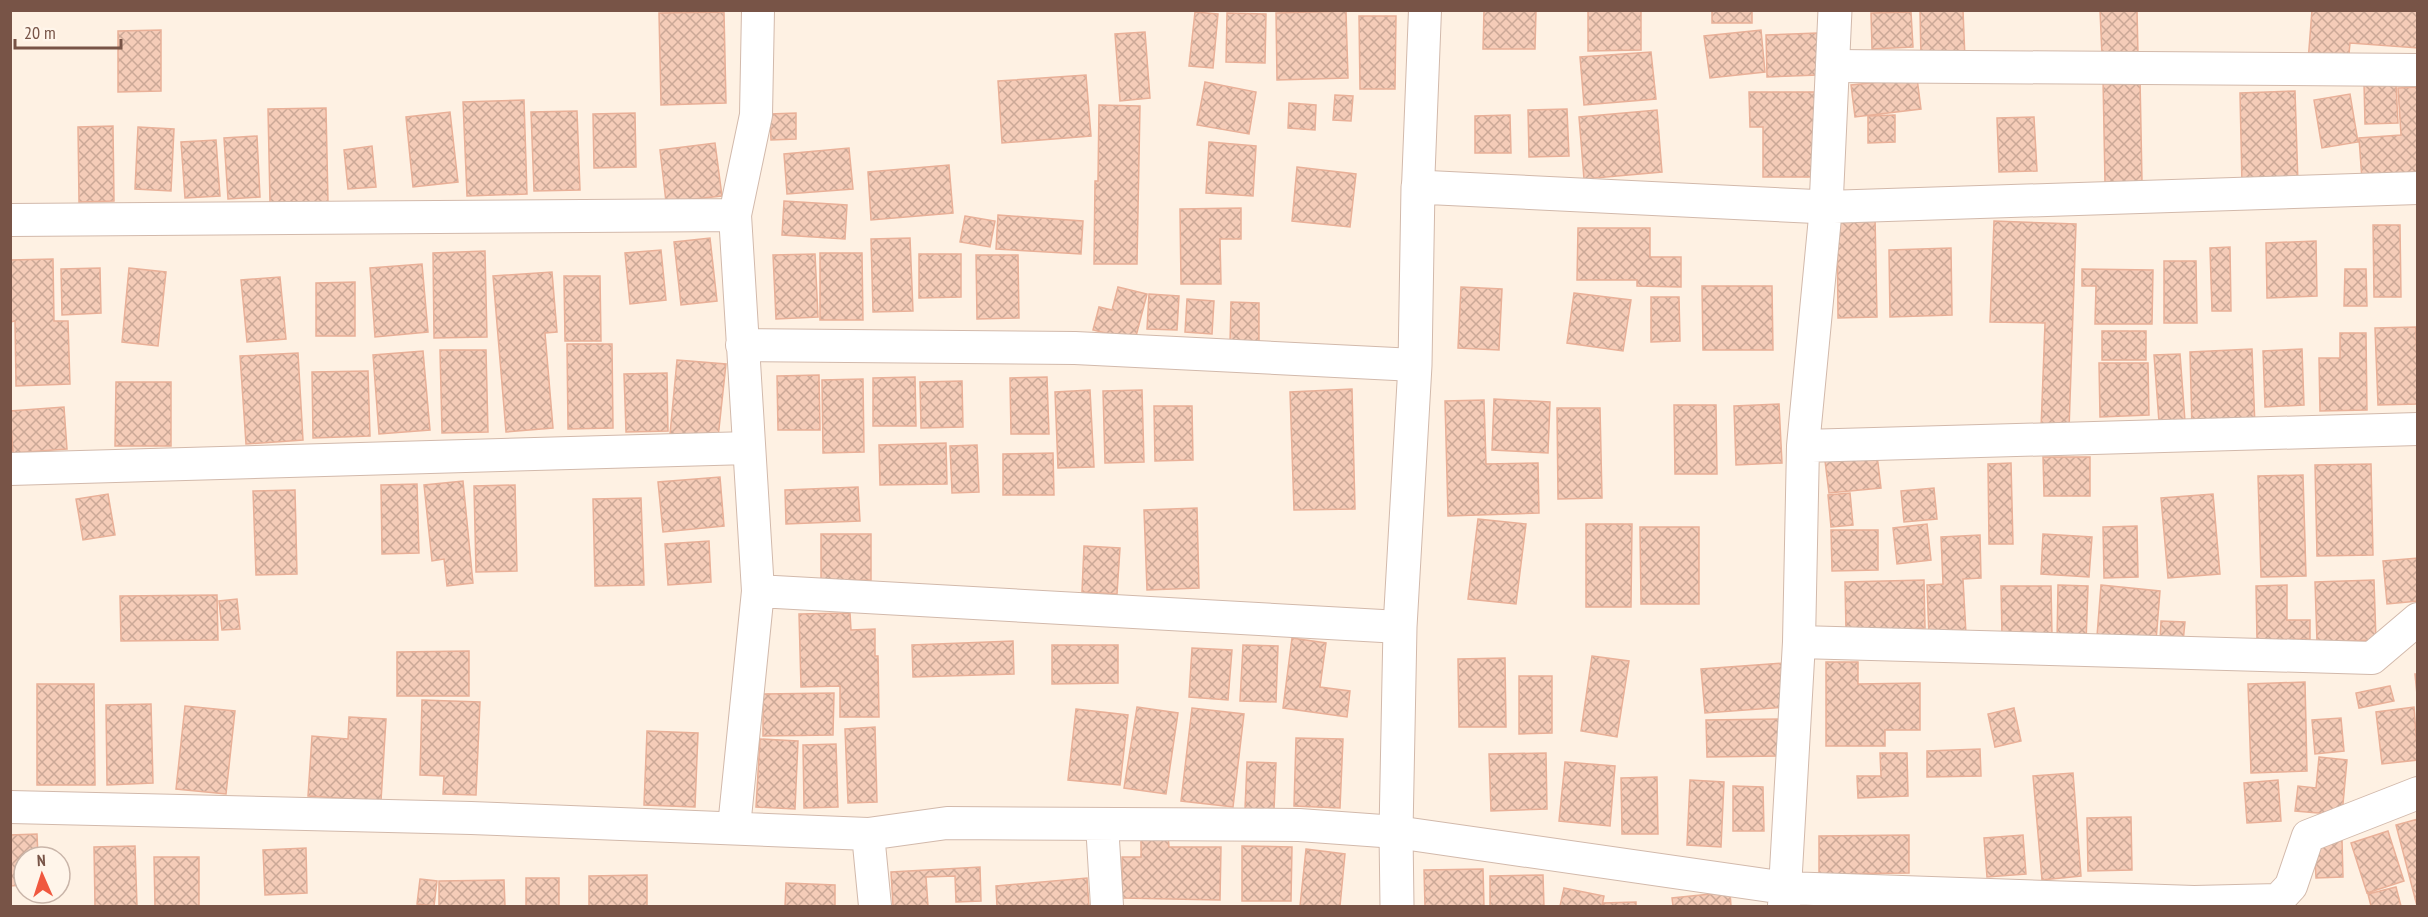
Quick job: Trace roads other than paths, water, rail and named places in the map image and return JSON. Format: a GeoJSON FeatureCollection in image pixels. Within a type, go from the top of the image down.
{"type":"FeatureCollection","features":[{"type":"Feature","properties":{"kind":"street"},"geometry":{"type":"LineString","coordinates":[[734,827],[758,591],[735,215],[756,115],[758,10]]}},
{"type":"Feature","properties":{"kind":"street"},"geometry":{"type":"LineString","coordinates":[[1397,906],[1400,627],[1415,364],[1418,187],[1425,10]]}},
{"type":"Feature","properties":{"kind":"street"},"geometry":{"type":"LineString","coordinates":[[1785,897],[1799,642],[1803,446],[1826,207],[1834,10]]}},
{"type":"Feature","properties":{"kind":"street"},"geometry":{"type":"LineString","coordinates":[[1832,66],[2418,70]]}},
{"type":"Feature","properties":{"kind":"street"},"geometry":{"type":"LineString","coordinates":[[1418,187],[1826,207],[2418,188]]}},
{"type":"Feature","properties":{"kind":"street"},"geometry":{"type":"LineString","coordinates":[[10,220],[735,215]]}},
{"type":"Feature","properties":{"kind":"street"},"geometry":{"type":"LineString","coordinates":[[742,345],[1075,348],[1415,364]]}},
{"type":"Feature","properties":{"kind":"street"},"geometry":{"type":"LineString","coordinates":[[1803,446],[2418,429]]}},
{"type":"Feature","properties":{"kind":"street"},"geometry":{"type":"LineString","coordinates":[[10,469],[749,448]]}},
{"type":"Feature","properties":{"kind":"street"},"geometry":{"type":"LineString","coordinates":[[758,591],[1400,627]]}},
{"type":"Feature","properties":{"kind":"street"},"geometry":{"type":"LineString","coordinates":[[1799,642],[2372,658],[2418,619]]}},
{"type":"Feature","properties":{"kind":"street"},"geometry":{"type":"LineString","coordinates":[[10,807],[471,818],[868,834],[947,824],[1299,825],[1396,832],[1785,897],[2194,902],[2278,900],[2291,886],[2308,836],[2418,793]]}},
{"type":"Feature","properties":{"kind":"street"},"geometry":{"type":"LineString","coordinates":[[1102,824],[1107,906]]}},
{"type":"Feature","properties":{"kind":"street"},"geometry":{"type":"LineString","coordinates":[[868,834],[874,906]]}}]}
